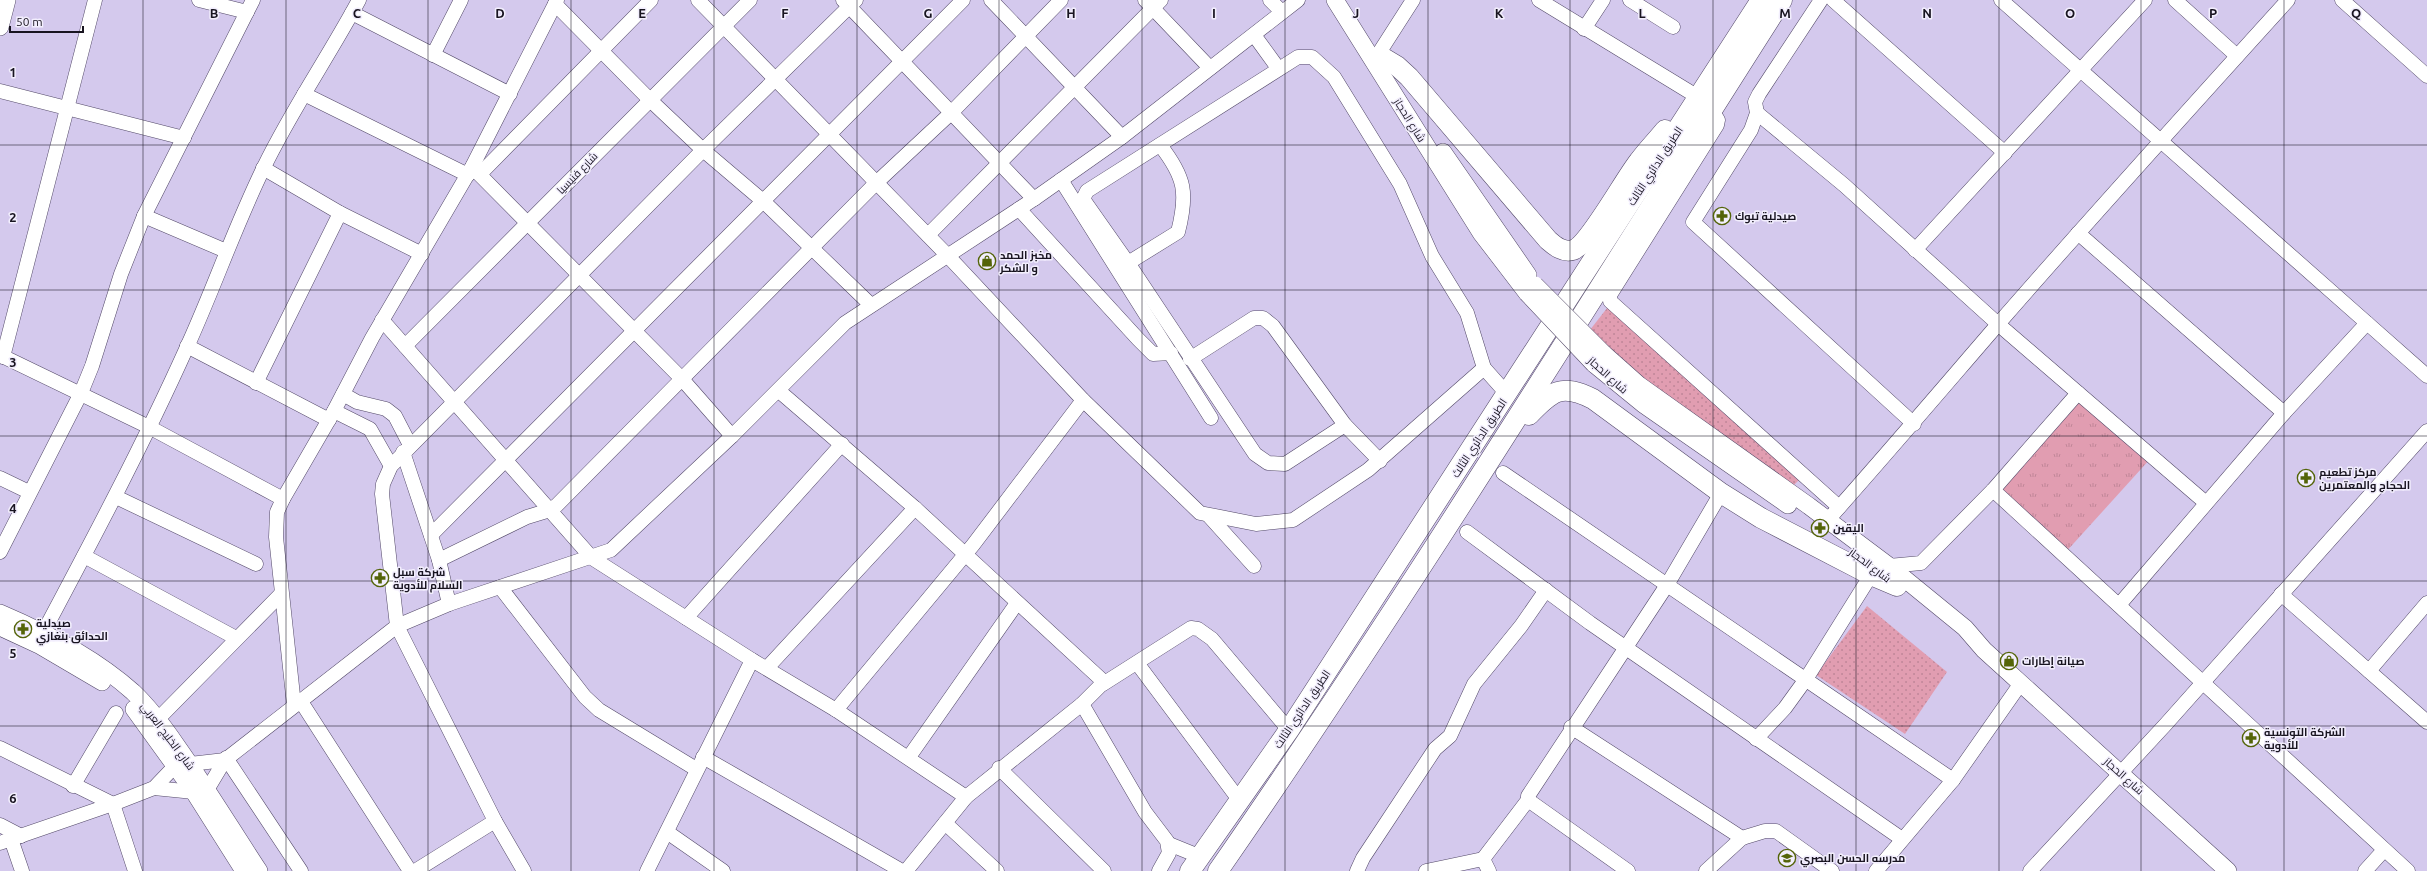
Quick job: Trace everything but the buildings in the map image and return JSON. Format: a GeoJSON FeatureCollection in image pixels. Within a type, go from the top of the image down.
{"type":"FeatureCollection","features":[{"type":"Feature","properties":{"kind":"highway","name":"الطريق الدائري الثالث"},"geometry":{"type":"LineString","coordinates":[[1218,871],[1289,769],[1498,449],[1701,105],[1761,0]]}},
{"type":"Feature","properties":{"kind":"highway","name":"الطريق الدائري الثالث"},"geometry":{"type":"LineString","coordinates":[[1195,864],[1289,730],[1508,395],[1701,105],[1782,0]]}},
{"type":"Feature","properties":{"kind":"highway"},"geometry":{"type":"LineString","coordinates":[[1381,55],[1397,66],[1409,77],[1548,240],[1556,248],[1565,250],[1573,250],[1580,246],[1638,162],[1671,124],[1701,105]]}},
{"type":"Feature","properties":{"kind":"highway"},"geometry":{"type":"LineString","coordinates":[[1498,449],[1546,397],[1561,390],[1577,391],[1593,399],[1721,493],[1761,518],[1871,575],[1897,586]]}},
{"type":"Feature","properties":{"kind":"main road"},"geometry":{"type":"LineString","coordinates":[[0,27],[7,0]]}},
{"type":"Feature","properties":{"kind":"main road","name":"شارع الحجاز"},"geometry":{"type":"LineString","coordinates":[[1335,0],[1481,233],[1531,289],[1643,404],[1835,538],[1964,639],[1984,650]]}},
{"type":"Feature","properties":{"kind":"main road","name":"شارع الحجاز"},"geometry":{"type":"LineString","coordinates":[[1345,0],[1531,289]]}},
{"type":"Feature","properties":{"kind":"main road","name":"شارع الحجاز"},"geometry":{"type":"LineString","coordinates":[[1599,358],[1809,506],[1889,566],[1965,628],[1984,650],[2228,871]]}},
{"type":"Feature","properties":{"kind":"main road","name":"شارع الخليج العربي"},"geometry":{"type":"LineString","coordinates":[[0,613],[43,633],[95,663],[134,693],[158,720],[183,765]]}},
{"type":"Feature","properties":{"kind":"main road","name":"شارع الخليج العربي"},"geometry":{"type":"LineString","coordinates":[[0,627],[39,645],[88,672],[120,696],[140,714],[183,765],[259,871]]}},
{"type":"Feature","properties":{"kind":"main road","name":"شارع الخليج العربي"},"geometry":{"type":"LineString","coordinates":[[201,791],[244,871]]}},
{"type":"Feature","properties":{"kind":"street"},"geometry":{"type":"LineString","coordinates":[[95,0],[2,356],[149,427],[283,499]]}},
{"type":"Feature","properties":{"kind":"street"},"geometry":{"type":"LineString","coordinates":[[0,552],[29,492],[81,393],[92,366],[120,274],[144,216],[250,6],[199,0]]}},
{"type":"Feature","properties":{"kind":"street"},"geometry":{"type":"LineString","coordinates":[[43,633],[116,497],[187,346],[226,251],[263,168],[359,0]]}},
{"type":"Feature","properties":{"kind":"street"},"geometry":{"type":"LineString","coordinates":[[433,55],[461,0]]}},
{"type":"Feature","properties":{"kind":"street"},"geometry":{"type":"LineString","coordinates":[[474,172],[651,0]]}},
{"type":"Feature","properties":{"kind":"street"},"geometry":{"type":"LineString","coordinates":[[698,0],[928,235],[1083,400],[1195,510],[1209,516],[1256,524],[1293,520],[1380,461],[1484,368]]}},
{"type":"Feature","properties":{"kind":"street","name":"شارع فنيسيا"},"geometry":{"type":"LineString","coordinates":[[405,346],[529,223],[649,99],[750,0]]}},
{"type":"Feature","properties":{"kind":"street"},"geometry":{"type":"LineString","coordinates":[[430,535],[504,459],[635,330],[963,0]]}},
{"type":"Feature","properties":{"kind":"street"},"geometry":{"type":"LineString","coordinates":[[991,0],[1076,87],[1122,137]]}},
{"type":"Feature","properties":{"kind":"street"},"geometry":{"type":"LineString","coordinates":[[439,560],[527,517],[550,510],[812,250],[876,183],[951,113],[1061,0]]}},
{"type":"Feature","properties":{"kind":"street"},"geometry":{"type":"LineString","coordinates":[[1270,0],[1282,12]]}},
{"type":"Feature","properties":{"kind":"street"},"geometry":{"type":"LineString","coordinates":[[154,788],[201,791],[225,759],[397,626],[449,604],[592,558],[611,550],[779,391],[845,323],[1034,199],[1122,137],[1298,0]]}},
{"type":"Feature","properties":{"kind":"street"},"geometry":{"type":"LineString","coordinates":[[1381,55],[1413,0]]}},
{"type":"Feature","properties":{"kind":"street"},"geometry":{"type":"LineString","coordinates":[[1539,0],[1701,105],[1718,120],[1718,125],[1610,295],[1610,301],[1839,507]]}},
{"type":"Feature","properties":{"kind":"street"},"geometry":{"type":"LineString","coordinates":[[1584,29],[1603,0]]}},
{"type":"Feature","properties":{"kind":"street"},"geometry":{"type":"LineString","coordinates":[[1630,0],[1673,27]]}},
{"type":"Feature","properties":{"kind":"street"},"geometry":{"type":"LineString","coordinates":[[1821,0],[1759,94],[1755,102],[1757,113],[1746,139],[1693,222],[1914,424]]}},
{"type":"Feature","properties":{"kind":"street"},"geometry":{"type":"LineString","coordinates":[[1833,0],[2005,153]]}},
{"type":"Feature","properties":{"kind":"street"},"geometry":{"type":"LineString","coordinates":[[2001,0],[2159,142],[2427,376]]}},
{"type":"Feature","properties":{"kind":"street"},"geometry":{"type":"LineString","coordinates":[[1915,250],[2145,0]]}},
{"type":"Feature","properties":{"kind":"street"},"geometry":{"type":"LineString","coordinates":[[2175,0],[2237,56]]}},
{"type":"Feature","properties":{"kind":"street"},"geometry":{"type":"LineString","coordinates":[[1827,521],[1914,424],[1998,324],[2078,233],[2288,0]]}},
{"type":"Feature","properties":{"kind":"street"},"geometry":{"type":"LineString","coordinates":[[2342,0],[2427,76]]}},
{"type":"Feature","properties":{"kind":"street"},"geometry":{"type":"LineString","coordinates":[[410,871],[297,703],[281,594],[275,524],[277,512],[331,416],[382,320],[474,172],[510,94],[556,2],[649,99],[703,150],[763,201],[812,250],[871,305]]}},
{"type":"Feature","properties":{"kind":"street"},"geometry":{"type":"LineString","coordinates":[[524,871],[495,821],[397,626],[382,494],[384,480],[391,466],[407,448],[455,403],[703,150],[776,79],[849,2],[901,61],[1034,199]]}},
{"type":"Feature","properties":{"kind":"street"},"geometry":{"type":"LineString","coordinates":[[928,235],[999,162],[1076,87],[1153,3],[1210,68]]}},
{"type":"Feature","properties":{"kind":"street"},"geometry":{"type":"LineString","coordinates":[[352,13],[510,94]]}},
{"type":"Feature","properties":{"kind":"street"},"geometry":{"type":"LineString","coordinates":[[1254,35],[1278,68]]}},
{"type":"Feature","properties":{"kind":"street"},"geometry":{"type":"LineString","coordinates":[[1345,425],[1285,464],[1268,463],[1255,454],[1190,359],[1128,263],[1083,199],[1083,196],[1087,191],[1291,59],[1306,56],[1312,57],[1334,77],[1400,184],[1432,256],[1467,313],[1484,368],[1508,395]]}},
{"type":"Feature","properties":{"kind":"street"},"geometry":{"type":"LineString","coordinates":[[0,91],[184,138]]}},
{"type":"Feature","properties":{"kind":"street"},"geometry":{"type":"LineString","coordinates":[[304,94],[474,172],[529,223],[635,330],[732,436]]}},
{"type":"Feature","properties":{"kind":"street"},"geometry":{"type":"LineString","coordinates":[[1757,113],[1844,185],[1998,324],[2206,503]]}},
{"type":"Feature","properties":{"kind":"street"},"geometry":{"type":"LineString","coordinates":[[1128,263],[1178,232],[1184,198],[1176,165],[1160,145]]}},
{"type":"Feature","properties":{"kind":"street"},"geometry":{"type":"LineString","coordinates":[[263,168],[340,213],[422,254]]}},
{"type":"Feature","properties":{"kind":"street"},"geometry":{"type":"LineString","coordinates":[[1061,180],[1211,418]]}},
{"type":"Feature","properties":{"kind":"street"},"geometry":{"type":"LineString","coordinates":[[1019,209],[1153,354],[1171,353]]}},
{"type":"Feature","properties":{"kind":"street"},"geometry":{"type":"LineString","coordinates":[[256,383],[340,213]]}},
{"type":"Feature","properties":{"kind":"street"},"geometry":{"type":"LineString","coordinates":[[144,216],[226,251]]}},
{"type":"Feature","properties":{"kind":"street"},"geometry":{"type":"LineString","coordinates":[[2078,233],[2284,413]]}},
{"type":"Feature","properties":{"kind":"street"},"geometry":{"type":"LineString","coordinates":[[1190,359],[1254,318],[1263,318],[1273,326],[1345,425],[1380,461]]}},
{"type":"Feature","properties":{"kind":"street"},"geometry":{"type":"LineString","coordinates":[[382,320],[592,558],[752,660],[836,710],[909,757],[966,797]]}},
{"type":"Feature","properties":{"kind":"street"},"geometry":{"type":"LineString","coordinates":[[2119,605],[2284,413],[2367,323]]}},
{"type":"Feature","properties":{"kind":"street"},"geometry":{"type":"LineString","coordinates":[[187,346],[256,383],[331,416],[370,429],[391,466]]}},
{"type":"Feature","properties":{"kind":"street"},"geometry":{"type":"LineString","coordinates":[[779,391],[915,508],[964,555],[1103,681],[1103,684]]}},
{"type":"Feature","properties":{"kind":"street"},"geometry":{"type":"LineString","coordinates":[[1889,566],[1921,563],[1993,490],[2078,393]]}},
{"type":"Feature","properties":{"kind":"street"},"geometry":{"type":"LineString","coordinates":[[342,394],[357,402],[386,409],[395,416],[407,448],[430,535],[439,560],[449,604]]}},
{"type":"Feature","properties":{"kind":"street"},"geometry":{"type":"LineString","coordinates":[[836,710],[964,555],[1083,400]]}},
{"type":"Feature","properties":{"kind":"street"},"geometry":{"type":"LineString","coordinates":[[2036,869],[2119,772],[2166,724],[2427,431]]}},
{"type":"Feature","properties":{"kind":"street"},"geometry":{"type":"LineString","coordinates":[[686,618],[842,444]]}},
{"type":"Feature","properties":{"kind":"street"},"geometry":{"type":"LineString","coordinates":[[1503,473],[1953,780]]}},
{"type":"Feature","properties":{"kind":"street"},"geometry":{"type":"LineString","coordinates":[[0,478],[29,492]]}},
{"type":"Feature","properties":{"kind":"street"},"geometry":{"type":"LineString","coordinates":[[1993,490],[2408,871]]}},
{"type":"Feature","properties":{"kind":"street"},"geometry":{"type":"LineString","coordinates":[[1426,871],[1486,865],[1528,800],[1528,796],[1571,727],[1667,585],[1721,493]]}},
{"type":"Feature","properties":{"kind":"street"},"geometry":{"type":"LineString","coordinates":[[116,497],[256,564]]}},
{"type":"Feature","properties":{"kind":"street"},"geometry":{"type":"LineString","coordinates":[[767,668],[915,508]]}},
{"type":"Feature","properties":{"kind":"street"},"geometry":{"type":"LineString","coordinates":[[1209,516],[1254,566]]}},
{"type":"Feature","properties":{"kind":"street"},"geometry":{"type":"LineString","coordinates":[[1467,532],[1756,739],[1902,839]]}},
{"type":"Feature","properties":{"kind":"street"},"geometry":{"type":"LineString","coordinates":[[84,556],[236,638]]}},
{"type":"Feature","properties":{"kind":"street"},"geometry":{"type":"LineString","coordinates":[[1756,739],[1785,708],[1806,679],[1871,575]]}},
{"type":"Feature","properties":{"kind":"street"},"geometry":{"type":"LineString","coordinates":[[500,587],[571,681],[599,710],[696,769]]}},
{"type":"Feature","properties":{"kind":"street"},"geometry":{"type":"LineString","coordinates":[[1360,868],[1435,749],[1450,736],[1474,684],[1522,626],[1546,590]]}},
{"type":"Feature","properties":{"kind":"street"},"geometry":{"type":"LineString","coordinates":[[158,720],[236,638],[281,594]]}},
{"type":"Feature","properties":{"kind":"street"},"geometry":{"type":"LineString","coordinates":[[2281,594],[2427,722]]}},
{"type":"Feature","properties":{"kind":"street"},"geometry":{"type":"LineString","coordinates":[[909,757],[1017,603]]}},
{"type":"Feature","properties":{"kind":"street"},"geometry":{"type":"LineString","coordinates":[[2369,671],[2427,603]]}},
{"type":"Feature","properties":{"kind":"street"},"geometry":{"type":"LineString","coordinates":[[906,871],[966,797],[999,768],[1082,704],[1103,684],[1191,628],[1198,628],[1212,639],[1289,730]]}},
{"type":"Feature","properties":{"kind":"street"},"geometry":{"type":"LineString","coordinates":[[647,871],[696,769],[752,660]]}},
{"type":"Feature","properties":{"kind":"street"},"geometry":{"type":"LineString","coordinates":[[1137,663],[1240,801]]}},
{"type":"Feature","properties":{"kind":"street"},"geometry":{"type":"LineString","coordinates":[[1876,871],[1953,780],[2021,683]]}},
{"type":"Feature","properties":{"kind":"street"},"geometry":{"type":"LineString","coordinates":[[1082,704],[1145,812],[1169,844],[1195,864]]}},
{"type":"Feature","properties":{"kind":"street"},"geometry":{"type":"LineString","coordinates":[[73,786],[116,713]]}},
{"type":"Feature","properties":{"kind":"street"},"geometry":{"type":"LineString","coordinates":[[1571,727],[1742,838]]}},
{"type":"Feature","properties":{"kind":"street"},"geometry":{"type":"LineString","coordinates":[[0,748],[73,786],[113,804],[135,871]]}},
{"type":"Feature","properties":{"kind":"street"},"geometry":{"type":"LineString","coordinates":[[703,757],[902,871]]}},
{"type":"Feature","properties":{"kind":"street"},"geometry":{"type":"LineString","coordinates":[[11,839],[113,804],[154,788],[183,765],[225,759]]}},
{"type":"Feature","properties":{"kind":"street"},"geometry":{"type":"LineString","coordinates":[[225,759],[301,871]]}},
{"type":"Feature","properties":{"kind":"street"},"geometry":{"type":"LineString","coordinates":[[999,768],[1104,871]]}},
{"type":"Feature","properties":{"kind":"street"},"geometry":{"type":"LineString","coordinates":[[1528,800],[1628,871]]}},
{"type":"Feature","properties":{"kind":"street"},"geometry":{"type":"LineString","coordinates":[[415,871],[495,821]]}},
{"type":"Feature","properties":{"kind":"street"},"geometry":{"type":"LineString","coordinates":[[945,823],[997,871]]}},
{"type":"Feature","properties":{"kind":"street"},"geometry":{"type":"LineString","coordinates":[[0,825],[11,839],[22,871]]}},
{"type":"Feature","properties":{"kind":"street"},"geometry":{"type":"LineString","coordinates":[[1706,871],[1742,838],[1769,830],[1776,831],[1832,871]]}},
{"type":"Feature","properties":{"kind":"street"},"geometry":{"type":"LineString","coordinates":[[667,832],[723,871]]}},
{"type":"Feature","properties":{"kind":"street"},"geometry":{"type":"LineString","coordinates":[[1159,871],[1168,857],[1169,844]]}},
{"type":"Feature","properties":{"kind":"street"},"geometry":{"type":"LineString","coordinates":[[2365,871],[2384,850]]}},
{"type":"Feature","properties":{"kind":"green space"},"geometry":{"type":"Polygon","coordinates":[[[1611,303],[1804,475],[1789,490],[1586,335],[1611,303]]]}},
{"type":"Feature","properties":{"kind":"green space"},"geometry":{"type":"Polygon","coordinates":[[[2078,394],[2151,458],[2064,554],[1993,490],[2078,394]]]}},
{"type":"Feature","properties":{"kind":"green space"},"geometry":{"type":"Polygon","coordinates":[[[1867,606],[1947,672],[1905,734],[1816,675],[1867,606]]]}},
{"type":"Feature","properties":{"kind":"place","name":"صيدلية تبوك"},"geometry":{"type":"Point","coordinates":[1722,216]}},
{"type":"Feature","properties":{"kind":"place","name":"مخبز الحمد و الشكر"},"geometry":{"type":"Point","coordinates":[987,261]}},
{"type":"Feature","properties":{"kind":"place","name":"مركز تطعيم الحجاج والمعتمرين"},"geometry":{"type":"Point","coordinates":[2306,478]}},
{"type":"Feature","properties":{"kind":"place","name":"اليقين"},"geometry":{"type":"Point","coordinates":[1820,528]}},
{"type":"Feature","properties":{"kind":"place","name":"شركة سبل السلام للأدوية"},"geometry":{"type":"Point","coordinates":[380,578]}},
{"type":"Feature","properties":{"kind":"place","name":"صيدلية الحدائق بنغازي"},"geometry":{"type":"Point","coordinates":[23,629]}},
{"type":"Feature","properties":{"kind":"place","name":"صيانة إطارات"},"geometry":{"type":"Point","coordinates":[2009,661]}},
{"type":"Feature","properties":{"kind":"place","name":"الشركة التونسية للأدوية"},"geometry":{"type":"Point","coordinates":[2251,738]}},
{"type":"Feature","properties":{"kind":"place","name":"مدرسه الحسن البصري"},"geometry":{"type":"Point","coordinates":[1787,858]}}]}
